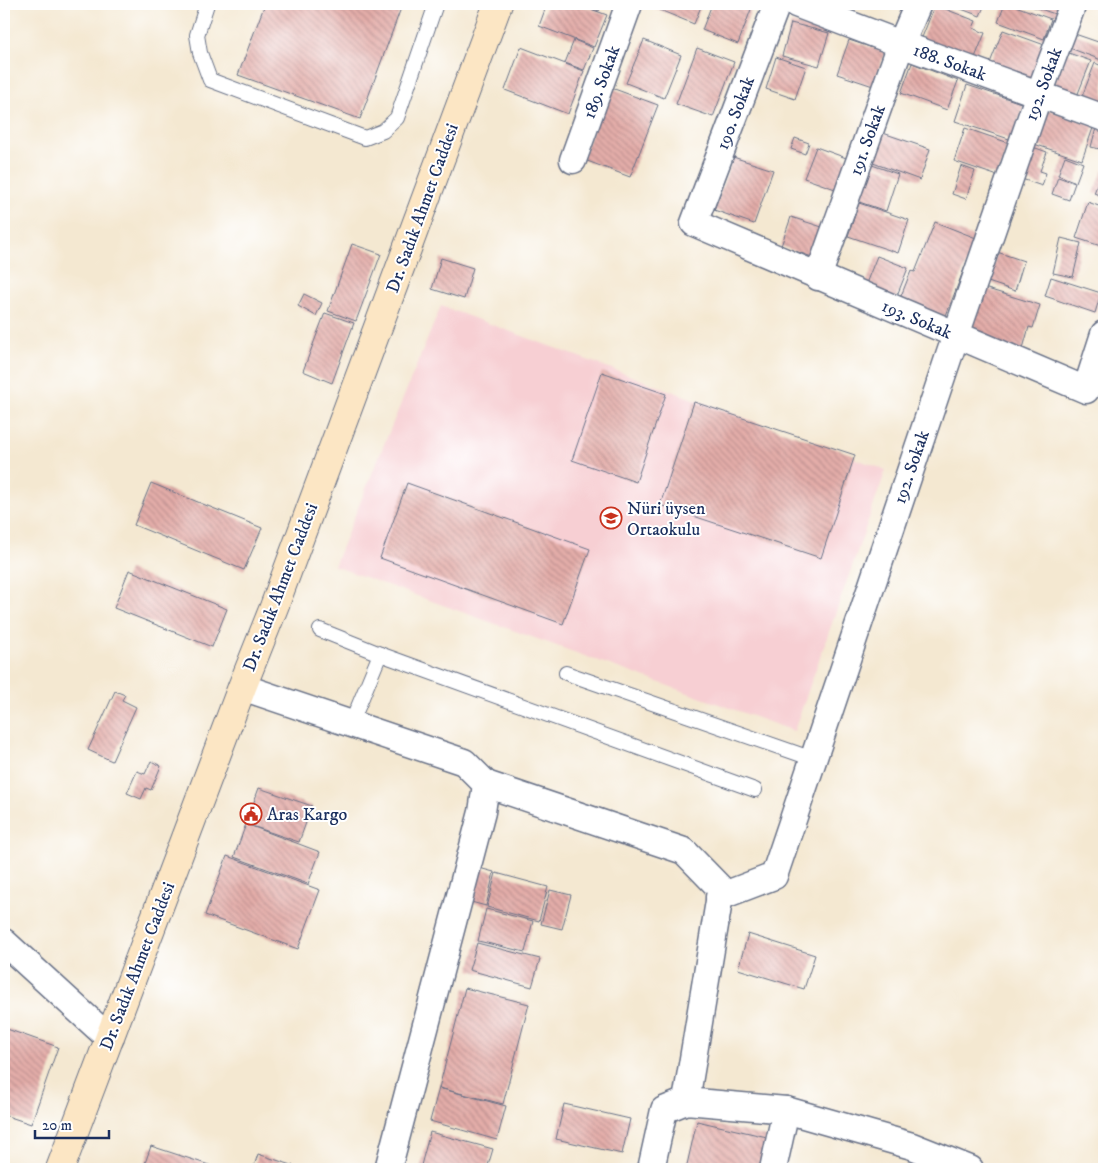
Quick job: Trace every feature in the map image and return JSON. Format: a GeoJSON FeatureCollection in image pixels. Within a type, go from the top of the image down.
{"type":"FeatureCollection","features":[{"type":"Feature","properties":{"kind":"street","name":"Dr. Sadık Ahmet Caddesi"},"geometry":{"type":"LineString","coordinates":[[60,1169],[277,598],[498,4]]}},
{"type":"Feature","properties":{"kind":"street","name":"189. Sokak"},"geometry":{"type":"LineString","coordinates":[[573,160],[629,4]]}},
{"type":"Feature","properties":{"kind":"street","name":"190. Sokak"},"geometry":{"type":"LineString","coordinates":[[694,223],[777,4]]}},
{"type":"Feature","properties":{"kind":"street","name":"188. Sokak"},"geometry":{"type":"LineString","coordinates":[[796,4],[1104,118]]}},
{"type":"Feature","properties":{"kind":"street","name":"191. Sokak"},"geometry":{"type":"LineString","coordinates":[[818,277],[901,44],[918,4]]}},
{"type":"Feature","properties":{"kind":"street","name":"192. Sokak"},"geometry":{"type":"LineString","coordinates":[[719,897],[774,876],[956,335],[1039,94],[1073,4]]}},
{"type":"Feature","properties":{"kind":"street","name":"193. Sokak"},"geometry":{"type":"LineString","coordinates":[[694,223],[1086,390],[1104,334]]}},
{"type":"Feature","properties":{"kind":"street"},"geometry":{"type":"LineString","coordinates":[[242,687],[464,762],[486,784],[684,851],[721,890],[686,1101]]}},
{"type":"Feature","properties":{"kind":"street"},"geometry":{"type":"LineString","coordinates":[[388,1169],[482,812],[486,784]]}},
{"type":"Feature","properties":{"kind":"street"},"geometry":{"type":"LineString","coordinates":[[4,942],[110,1038]]}},
{"type":"Feature","properties":{"kind":"street"},"geometry":{"type":"LineString","coordinates":[[651,1169],[664,1110],[686,1101],[786,1110],[912,1146],[970,1169]]}},
{"type":"Feature","properties":{"kind":"street"},"geometry":{"type":"LineString","coordinates":[[773,1169],[786,1110]]}},
{"type":"Feature","properties":{"kind":"lane"},"geometry":{"type":"LineString","coordinates":[[207,4],[197,35],[200,53],[210,80],[365,138],[383,131],[396,118],[436,4]]}},
{"type":"Feature","properties":{"kind":"lane"},"geometry":{"type":"LineString","coordinates":[[320,630],[380,654],[755,790]]}},
{"type":"Feature","properties":{"kind":"lane"},"geometry":{"type":"LineString","coordinates":[[351,724],[380,654]]}},
{"type":"Feature","properties":{"kind":"lane"},"geometry":{"type":"LineString","coordinates":[[566,673],[813,759]]}},
{"type":"Feature","properties":{"kind":"shaded area","name":"Nüri üysen Ortaokulu"},"geometry":{"type":"Polygon","coordinates":[[[441,306],[886,470],[794,731],[334,566],[441,306]]]}},
{"type":"Feature","properties":{"kind":"building"},"geometry":{"type":"Polygon","coordinates":[[[265,4],[389,4],[401,8],[360,119],[238,75],[265,4]]]}},
{"type":"Feature","properties":{"kind":"building"},"geometry":{"type":"Polygon","coordinates":[[[547,4],[577,4],[607,15],[594,47],[539,26],[547,4]]]}},
{"type":"Feature","properties":{"kind":"building"},"geometry":{"type":"Polygon","coordinates":[[[581,4],[602,4],[599,11],[581,4]]]}},
{"type":"Feature","properties":{"kind":"building"},"geometry":{"type":"Polygon","coordinates":[[[651,4],[702,4],[694,24],[650,6],[651,4]]]}},
{"type":"Feature","properties":{"kind":"building"},"geometry":{"type":"Polygon","coordinates":[[[712,4],[753,4],[738,44],[702,30],[712,4]]]}},
{"type":"Feature","properties":{"kind":"building"},"geometry":{"type":"Polygon","coordinates":[[[948,4],[985,4],[980,16],[948,4]]]}},
{"type":"Feature","properties":{"kind":"building"},"geometry":{"type":"Polygon","coordinates":[[[1005,4],[1010,4],[1051,19],[1044,39],[998,22],[1005,4]]]}},
{"type":"Feature","properties":{"kind":"building"},"geometry":{"type":"Polygon","coordinates":[[[1025,4],[1061,4],[1058,15],[1025,4]]]}},
{"type":"Feature","properties":{"kind":"building"},"geometry":{"type":"Polygon","coordinates":[[[1104,4],[1104,10],[1088,5],[1104,4]]]}},
{"type":"Feature","properties":{"kind":"building"},"geometry":{"type":"Polygon","coordinates":[[[935,5],[976,21],[973,28],[985,33],[974,60],[921,40],[935,5]]]}},
{"type":"Feature","properties":{"kind":"building"},"geometry":{"type":"Polygon","coordinates":[[[791,23],[829,33],[819,66],[782,56],[791,23]]]}},
{"type":"Feature","properties":{"kind":"building"},"geometry":{"type":"Polygon","coordinates":[[[1003,30],[1050,47],[1035,85],[988,68],[1003,30]]]}},
{"type":"Feature","properties":{"kind":"building"},"geometry":{"type":"Polygon","coordinates":[[[1072,33],[1104,44],[1104,61],[1067,47],[1072,33]]]}},
{"type":"Feature","properties":{"kind":"building"},"geometry":{"type":"Polygon","coordinates":[[[574,40],[593,48],[584,70],[565,63],[574,40]]]}},
{"type":"Feature","properties":{"kind":"building"},"geometry":{"type":"Polygon","coordinates":[[[644,40],[681,55],[664,98],[626,83],[644,40]]]}},
{"type":"Feature","properties":{"kind":"building"},"geometry":{"type":"Polygon","coordinates":[[[849,40],[885,52],[873,86],[837,74],[849,40]]]}},
{"type":"Feature","properties":{"kind":"building"},"geometry":{"type":"Polygon","coordinates":[[[521,47],[584,71],[568,114],[505,90],[521,47]]]}},
{"type":"Feature","properties":{"kind":"building"},"geometry":{"type":"Polygon","coordinates":[[[697,48],[734,62],[713,117],[676,104],[697,48]]]}},
{"type":"Feature","properties":{"kind":"building"},"geometry":{"type":"Polygon","coordinates":[[[1066,52],[1091,61],[1077,96],[1053,87],[1066,52]]]}},
{"type":"Feature","properties":{"kind":"building"},"geometry":{"type":"Polygon","coordinates":[[[776,57],[806,67],[795,99],[766,89],[776,57]]]}},
{"type":"Feature","properties":{"kind":"building"},"geometry":{"type":"Polygon","coordinates":[[[912,63],[958,81],[947,110],[901,93],[912,63]]]}},
{"type":"Feature","properties":{"kind":"building"},"geometry":{"type":"Polygon","coordinates":[[[1095,63],[1104,67],[1104,108],[1081,99],[1095,63]]]}},
{"type":"Feature","properties":{"kind":"building"},"geometry":{"type":"Polygon","coordinates":[[[967,85],[1024,104],[1012,140],[955,121],[967,85]]]}},
{"type":"Feature","properties":{"kind":"building"},"geometry":{"type":"Polygon","coordinates":[[[609,87],[658,105],[630,177],[582,159],[609,87]]]}},
{"type":"Feature","properties":{"kind":"building"},"geometry":{"type":"Polygon","coordinates":[[[1044,108],[1094,125],[1082,160],[1031,143],[1044,108]]]}},
{"type":"Feature","properties":{"kind":"building"},"geometry":{"type":"Polygon","coordinates":[[[965,128],[1009,143],[998,176],[954,161],[965,128]]]}},
{"type":"Feature","properties":{"kind":"building"},"geometry":{"type":"Polygon","coordinates":[[[1096,128],[1104,130],[1104,150],[1091,147],[1096,128]]]}},
{"type":"Feature","properties":{"kind":"building"},"geometry":{"type":"Polygon","coordinates":[[[883,133],[930,149],[920,180],[873,163],[883,133]]]}},
{"type":"Feature","properties":{"kind":"building"},"geometry":{"type":"Polygon","coordinates":[[[795,138],[809,143],[805,154],[791,149],[795,138]]]}},
{"type":"Feature","properties":{"kind":"building"},"geometry":{"type":"Polygon","coordinates":[[[1030,146],[1047,152],[1040,171],[1046,173],[1042,186],[1019,178],[1030,146]]]}},
{"type":"Feature","properties":{"kind":"building"},"geometry":{"type":"Polygon","coordinates":[[[816,147],[849,159],[838,190],[804,178],[816,147]]]}},
{"type":"Feature","properties":{"kind":"building"},"geometry":{"type":"Polygon","coordinates":[[[1065,156],[1083,163],[1076,182],[1058,175],[1065,156]]]}},
{"type":"Feature","properties":{"kind":"building"},"geometry":{"type":"Polygon","coordinates":[[[733,157],[773,170],[754,224],[714,210],[733,157]]]}},
{"type":"Feature","properties":{"kind":"building"},"geometry":{"type":"Polygon","coordinates":[[[872,165],[898,174],[886,211],[859,202],[872,165]]]}},
{"type":"Feature","properties":{"kind":"building"},"geometry":{"type":"Polygon","coordinates":[[[961,166],[975,171],[966,199],[952,194],[961,166]]]}},
{"type":"Feature","properties":{"kind":"building"},"geometry":{"type":"Polygon","coordinates":[[[1104,171],[1104,197],[1094,193],[1104,171]]]}},
{"type":"Feature","properties":{"kind":"building"},"geometry":{"type":"Polygon","coordinates":[[[1058,177],[1075,183],[1069,200],[1052,194],[1058,177]]]}},
{"type":"Feature","properties":{"kind":"building"},"geometry":{"type":"Polygon","coordinates":[[[1088,202],[1104,208],[1104,247],[1076,238],[1088,202]]]}},
{"type":"Feature","properties":{"kind":"building"},"geometry":{"type":"Polygon","coordinates":[[[859,203],[909,220],[898,253],[848,236],[859,203]]]}},
{"type":"Feature","properties":{"kind":"building"},"geometry":{"type":"Polygon","coordinates":[[[791,217],[822,227],[812,257],[781,246],[791,217]]]}},
{"type":"Feature","properties":{"kind":"building"},"geometry":{"type":"Polygon","coordinates":[[[935,222],[976,238],[945,318],[899,301],[911,271],[915,272],[935,222]]]}},
{"type":"Feature","properties":{"kind":"building"},"geometry":{"type":"Polygon","coordinates":[[[1061,238],[1081,243],[1073,277],[1053,273],[1061,238]]]}},
{"type":"Feature","properties":{"kind":"building"},"geometry":{"type":"Polygon","coordinates":[[[352,244],[381,254],[356,321],[328,311],[352,244]]]}},
{"type":"Feature","properties":{"kind":"building"},"geometry":{"type":"Polygon","coordinates":[[[997,252],[1024,261],[1015,291],[988,282],[997,252]]]}},
{"type":"Feature","properties":{"kind":"building"},"geometry":{"type":"Polygon","coordinates":[[[877,256],[908,268],[894,303],[863,291],[877,256]]]}},
{"type":"Feature","properties":{"kind":"building"},"geometry":{"type":"Polygon","coordinates":[[[441,258],[473,268],[464,299],[432,289],[441,258]]]}},
{"type":"Feature","properties":{"kind":"building"},"geometry":{"type":"Polygon","coordinates":[[[1051,277],[1101,293],[1095,313],[1045,296],[1051,277]]]}},
{"type":"Feature","properties":{"kind":"building"},"geometry":{"type":"Polygon","coordinates":[[[984,288],[1040,305],[1033,328],[1029,327],[1022,352],[969,336],[984,288]]]}},
{"type":"Feature","properties":{"kind":"building"},"geometry":{"type":"Polygon","coordinates":[[[304,294],[322,303],[316,316],[298,306],[304,294]]]}},
{"type":"Feature","properties":{"kind":"building"},"geometry":{"type":"Polygon","coordinates":[[[325,313],[354,323],[332,383],[303,371],[325,313]]]}},
{"type":"Feature","properties":{"kind":"building"},"geometry":{"type":"Polygon","coordinates":[[[602,372],[666,394],[636,482],[572,460],[602,372]]]}},
{"type":"Feature","properties":{"kind":"building"},"geometry":{"type":"Polygon","coordinates":[[[694,402],[855,455],[821,558],[660,505],[694,402]]]}},
{"type":"Feature","properties":{"kind":"building"},"geometry":{"type":"Polygon","coordinates":[[[151,483],[262,528],[244,570],[134,525],[151,483]]]}},
{"type":"Feature","properties":{"kind":"building"},"geometry":{"type":"Polygon","coordinates":[[[407,483],[590,549],[563,624],[380,558],[407,483]]]}},
{"type":"Feature","properties":{"kind":"building"},"geometry":{"type":"Polygon","coordinates":[[[129,570],[227,609],[212,647],[114,608],[129,570]]]}},
{"type":"Feature","properties":{"kind":"building"},"geometry":{"type":"Polygon","coordinates":[[[115,691],[125,695],[122,700],[136,707],[112,761],[88,750],[115,691]]]}},
{"type":"Feature","properties":{"kind":"building"},"geometry":{"type":"Polygon","coordinates":[[[151,761],[161,766],[151,790],[146,788],[141,799],[127,793],[137,771],[145,774],[151,761]]]}},
{"type":"Feature","properties":{"kind":"building"},"geometry":{"type":"Polygon","coordinates":[[[259,788],[312,806],[299,842],[246,824],[259,788]]]}},
{"type":"Feature","properties":{"kind":"building"},"geometry":{"type":"Polygon","coordinates":[[[246,824],[320,852],[308,884],[234,857],[246,824]]]}},
{"type":"Feature","properties":{"kind":"building"},"geometry":{"type":"Polygon","coordinates":[[[227,856],[320,890],[298,949],[205,915],[227,856]]]}},
{"type":"Feature","properties":{"kind":"building"},"geometry":{"type":"Polygon","coordinates":[[[479,868],[494,872],[486,906],[471,902],[479,868]]]}},
{"type":"Feature","properties":{"kind":"building"},"geometry":{"type":"Polygon","coordinates":[[[496,873],[548,887],[539,921],[487,907],[496,873]]]}},
{"type":"Feature","properties":{"kind":"building"},"geometry":{"type":"Polygon","coordinates":[[[550,890],[571,895],[562,929],[541,924],[550,890]]]}},
{"type":"Feature","properties":{"kind":"building"},"geometry":{"type":"Polygon","coordinates":[[[486,909],[533,921],[525,952],[478,941],[486,909]]]}},
{"type":"Feature","properties":{"kind":"building"},"geometry":{"type":"Polygon","coordinates":[[[748,934],[815,955],[804,989],[738,969],[748,934]]]}},
{"type":"Feature","properties":{"kind":"building"},"geometry":{"type":"Polygon","coordinates":[[[477,943],[540,959],[532,987],[469,970],[477,943]]]}},
{"type":"Feature","properties":{"kind":"building"},"geometry":{"type":"Polygon","coordinates":[[[465,988],[529,1004],[503,1104],[439,1088],[465,988]]]}},
{"type":"Feature","properties":{"kind":"building"},"geometry":{"type":"Polygon","coordinates":[[[4,1028],[58,1047],[31,1124],[4,1115],[4,1028]]]}},
{"type":"Feature","properties":{"kind":"building"},"geometry":{"type":"Polygon","coordinates":[[[439,1088],[506,1106],[497,1140],[430,1121],[439,1088]]]}},
{"type":"Feature","properties":{"kind":"building"},"geometry":{"type":"Polygon","coordinates":[[[564,1104],[630,1119],[622,1154],[556,1139],[564,1104]]]}},
{"type":"Feature","properties":{"kind":"building"},"geometry":{"type":"Polygon","coordinates":[[[697,1121],[767,1137],[760,1169],[686,1169],[697,1121]]]}},
{"type":"Feature","properties":{"kind":"building"},"geometry":{"type":"Polygon","coordinates":[[[430,1132],[493,1149],[487,1169],[420,1169],[430,1132]]]}},
{"type":"Feature","properties":{"kind":"building"},"geometry":{"type":"Polygon","coordinates":[[[151,1146],[215,1167],[214,1169],[143,1169],[151,1146]]]}},
{"type":"Feature","properties":{"kind":"building"},"geometry":{"type":"Polygon","coordinates":[[[258,1154],[304,1169],[253,1169],[258,1154]]]}},
{"type":"Feature","properties":{"kind":"place","name":"Nüri üysen Ortaokulu"},"geometry":{"type":"Point","coordinates":[611,518]}},
{"type":"Feature","properties":{"kind":"place","name":"Aras Kargo"},"geometry":{"type":"Point","coordinates":[251,814]}}]}
